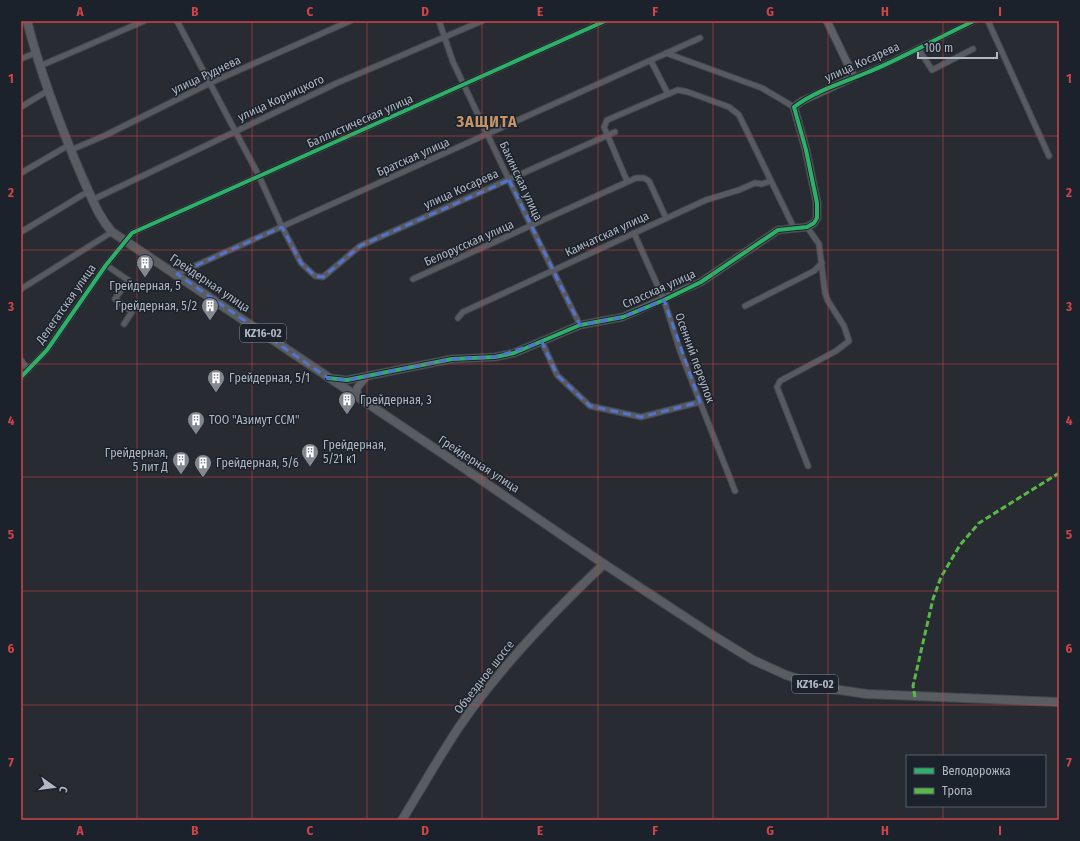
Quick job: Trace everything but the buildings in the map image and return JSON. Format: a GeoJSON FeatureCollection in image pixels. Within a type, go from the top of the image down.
{"type":"FeatureCollection","features":[{"type":"Feature","properties":{"kind":"main road","name":"Грейдерная улица"},"geometry":{"type":"LineString","coordinates":[[27,21],[35,53],[70,148],[92,200],[102,220],[112,232],[177,274],[604,564]]}},
{"type":"Feature","properties":{"kind":"main road","name":"KZ16-02"},"geometry":{"type":"LineString","coordinates":[[604,564],[734,649],[786,675],[826,688],[867,694],[1059,702]]}},
{"type":"Feature","properties":{"kind":"main road","name":"Объездное шоссе"},"geometry":{"type":"LineString","coordinates":[[402,820],[459,727],[485,691],[520,649],[604,564]]}},
{"type":"Feature","properties":{"kind":"street"},"geometry":{"type":"LineString","coordinates":[[40,66],[144,21]]}},
{"type":"Feature","properties":{"kind":"street"},"geometry":{"type":"LineString","coordinates":[[177,21],[259,176],[282,227]]}},
{"type":"Feature","properties":{"kind":"street","name":"улица Руднева"},"geometry":{"type":"LineString","coordinates":[[21,173],[70,148],[106,135],[210,83],[350,21]]}},
{"type":"Feature","properties":{"kind":"street","name":"Бакинская улица"},"geometry":{"type":"LineString","coordinates":[[439,21],[453,62],[580,325]]}},
{"type":"Feature","properties":{"kind":"street","name":"улица Корницкого"},"geometry":{"type":"LineString","coordinates":[[92,200],[337,83],[482,21]]}},
{"type":"Feature","properties":{"kind":"street","name":"Баллистическая улица"},"geometry":{"type":"LineString","coordinates":[[125,241],[132,232],[464,85],[595,23],[605,21]]}},
{"type":"Feature","properties":{"kind":"street"},"geometry":{"type":"LineString","coordinates":[[827,21],[854,77]]}},
{"type":"Feature","properties":{"kind":"street","name":"улица Косарева"},"geometry":{"type":"LineString","coordinates":[[794,107],[802,101],[974,21]]}},
{"type":"Feature","properties":{"kind":"street"},"geometry":{"type":"LineString","coordinates":[[988,21],[1049,156]]}},
{"type":"Feature","properties":{"kind":"street","name":"Братская улица"},"geometry":{"type":"LineString","coordinates":[[177,274],[700,38]]}},
{"type":"Feature","properties":{"kind":"street"},"geometry":{"type":"LineString","coordinates":[[918,48],[932,70],[973,49]]}},
{"type":"Feature","properties":{"kind":"street"},"geometry":{"type":"LineString","coordinates":[[21,59],[35,53]]}},
{"type":"Feature","properties":{"kind":"street"},"geometry":{"type":"LineString","coordinates":[[666,53],[762,88],[794,107],[806,150],[817,203],[817,218],[814,223],[807,227],[820,244],[828,301],[844,326],[849,342],[836,351],[780,381],[777,387],[808,466]]}},
{"type":"Feature","properties":{"kind":"street"},"geometry":{"type":"LineString","coordinates":[[651,61],[668,94]]}},
{"type":"Feature","properties":{"kind":"street"},"geometry":{"type":"LineString","coordinates":[[21,108],[49,90]]}},
{"type":"Feature","properties":{"kind":"street"},"geometry":{"type":"LineString","coordinates":[[627,181],[604,127],[607,120],[678,90],[688,92],[729,107],[739,115],[794,228]]}},
{"type":"Feature","properties":{"kind":"street","name":"улица Косарева"},"geometry":{"type":"LineString","coordinates":[[282,227],[302,263],[316,276],[323,277],[360,246],[615,132]]}},
{"type":"Feature","properties":{"kind":"street","name":"Белорусская улица"},"geometry":{"type":"LineString","coordinates":[[413,279],[627,181],[644,178],[649,181],[666,218]]}},
{"type":"Feature","properties":{"kind":"street","name":"Камчатская улица"},"geometry":{"type":"LineString","coordinates":[[458,318],[463,312],[706,200],[739,190],[754,183],[762,184],[771,181]]}},
{"type":"Feature","properties":{"kind":"street"},"geometry":{"type":"LineString","coordinates":[[21,232],[89,191]]}},
{"type":"Feature","properties":{"kind":"street","name":"Спасская улица"},"geometry":{"type":"LineString","coordinates":[[328,378],[347,380],[452,359],[495,357],[514,353],[580,325],[623,317],[664,300],[701,282],[778,230],[807,227]]}},
{"type":"Feature","properties":{"kind":"street"},"geometry":{"type":"LineString","coordinates":[[21,289],[112,232]]}},
{"type":"Feature","properties":{"kind":"street","name":"Осенний переулок"},"geometry":{"type":"LineString","coordinates":[[634,233],[664,300],[680,351],[735,491]]}},
{"type":"Feature","properties":{"kind":"street","name":"Делегатская улица"},"geometry":{"type":"LineString","coordinates":[[21,377],[47,350],[106,265],[125,241]]}},
{"type":"Feature","properties":{"kind":"street"},"geometry":{"type":"LineString","coordinates":[[745,306],[814,271],[822,263]]}},
{"type":"Feature","properties":{"kind":"street"},"geometry":{"type":"LineString","coordinates":[[106,265],[128,280],[115,299],[132,312],[124,324]]}},
{"type":"Feature","properties":{"kind":"street"},"geometry":{"type":"LineString","coordinates":[[542,342],[557,375],[590,406],[641,417],[700,402]]}},
{"type":"Feature","properties":{"kind":"street"},"geometry":{"type":"LineString","coordinates":[[21,360],[28,370]]}},
{"type":"Feature","properties":{"kind":"street"},"geometry":{"type":"LineString","coordinates":[[357,397],[358,385],[368,376]]}},
{"type":"Feature","properties":{"kind":"highlighted area"},"geometry":{"type":"Polygon","coordinates":[[[509,180],[580,325],[623,317],[664,300],[700,402],[641,417],[590,406],[557,375],[542,342],[495,357],[452,359],[347,380],[328,378],[177,274],[282,227],[301,263],[315,276],[323,277],[360,246],[509,180]]]}},
{"type":"Feature","properties":{"kind":"marked path"},"geometry":{"type":"LineString","coordinates":[[915,697],[913,686],[933,599],[941,577],[960,545],[979,523],[1059,473]]}},
{"type":"Feature","properties":{"kind":"cycle path"},"geometry":{"type":"LineString","coordinates":[[21,377],[47,350],[106,265],[132,233],[605,21]]}},
{"type":"Feature","properties":{"kind":"cycle path"},"geometry":{"type":"LineString","coordinates":[[328,378],[347,380],[452,359],[495,357],[514,353],[580,325],[623,317],[664,300],[701,282],[778,230],[807,227],[814,223],[817,218],[817,203],[806,150],[794,107],[811,96],[880,67],[974,21]]}},
{"type":"Feature","properties":{"kind":"place","name":"Грейдерная, 5"},"geometry":{"type":"Point","coordinates":[145,278]}},
{"type":"Feature","properties":{"kind":"place","name":"Грейдерная, 5/2"},"geometry":{"type":"Point","coordinates":[210,321]}},
{"type":"Feature","properties":{"kind":"place","name":"Грейдерная, 5/1"},"geometry":{"type":"Point","coordinates":[216,393]}},
{"type":"Feature","properties":{"kind":"place","name":"Грейдерная, 3"},"geometry":{"type":"Point","coordinates":[347,415]}},
{"type":"Feature","properties":{"kind":"place","name":"ТОО \"Азимут ССМ\""},"geometry":{"type":"Point","coordinates":[196,435]}},
{"type":"Feature","properties":{"kind":"place","name":"Грейдерная, 5/21 к1"},"geometry":{"type":"Point","coordinates":[310,467]}},
{"type":"Feature","properties":{"kind":"place","name":"Грейдерная, 5 лит Д"},"geometry":{"type":"Point","coordinates":[181,475]}},
{"type":"Feature","properties":{"kind":"place","name":"Грейдерная, 5/6"},"geometry":{"type":"Point","coordinates":[203,478]}},
{"type":"Feature","properties":{"kind":"district","name":"ЗАЩИТА"},"geometry":{"type":"Point","coordinates":[487,121]}}]}
